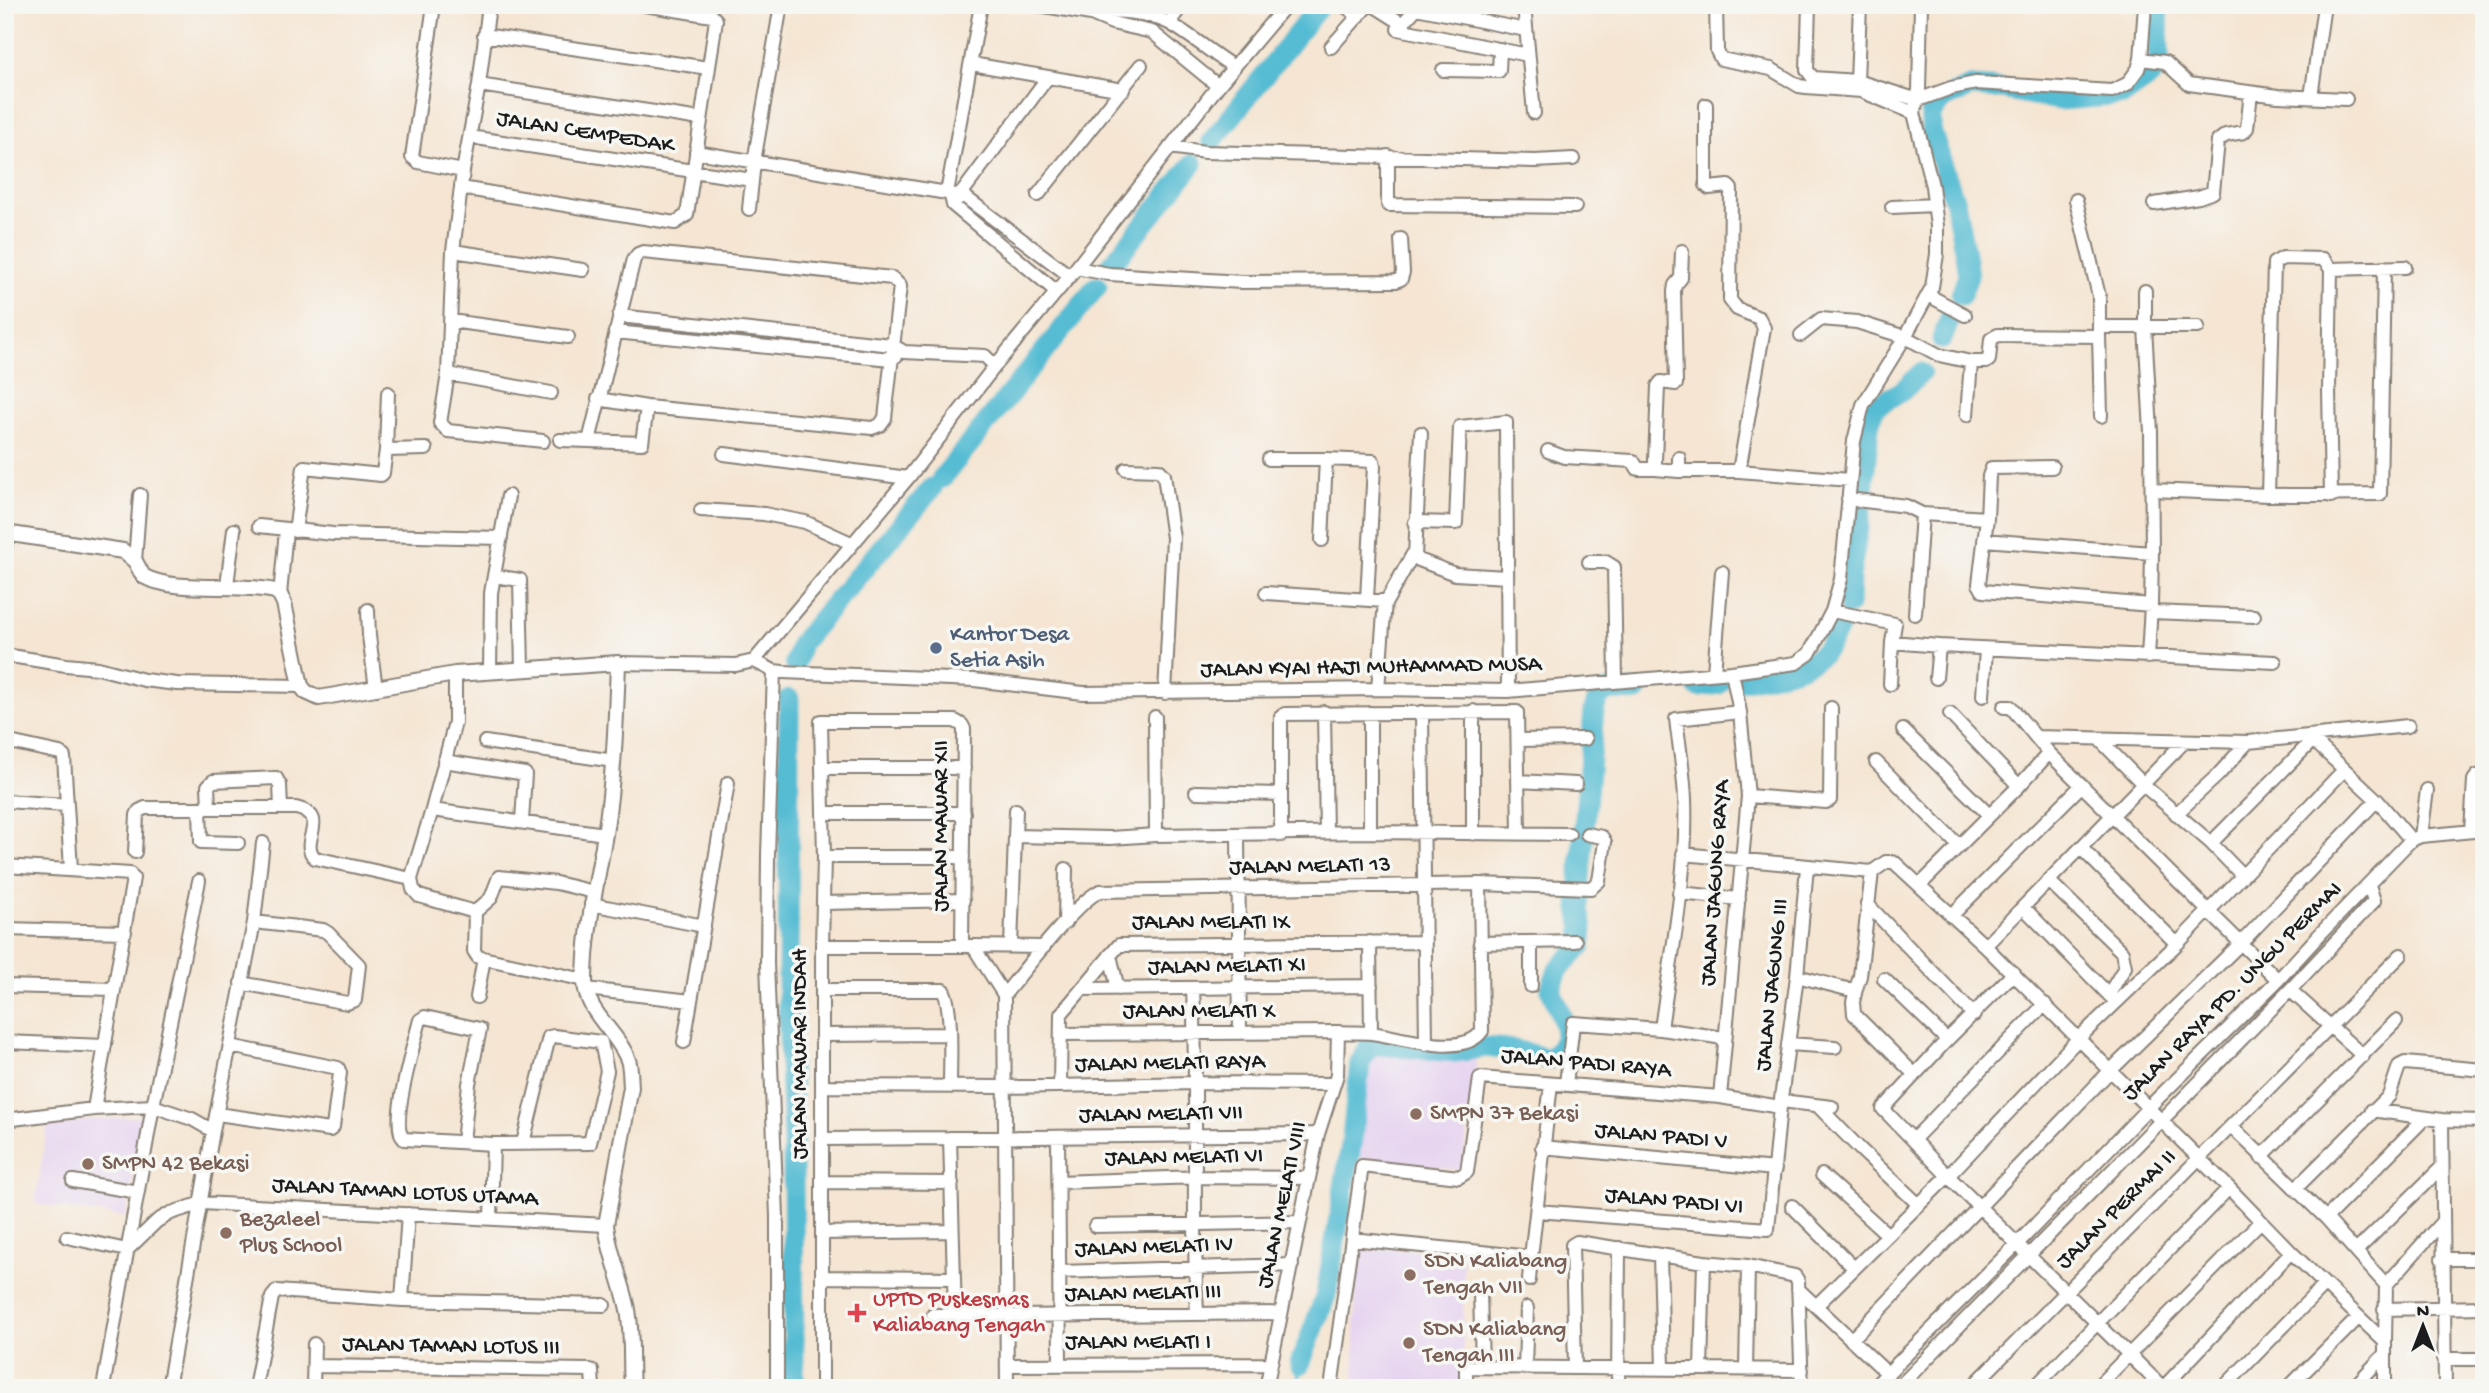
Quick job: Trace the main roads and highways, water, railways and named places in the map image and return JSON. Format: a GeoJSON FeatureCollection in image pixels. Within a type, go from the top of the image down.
{"type":"FeatureCollection","features":[{"type":"Feature","properties":{"kind":"main road"},"geometry":{"type":"LineString","coordinates":[[6,533],[123,551],[135,561],[143,576],[155,581],[269,589],[280,595],[284,603],[301,686],[314,696],[325,698],[455,674],[618,663],[614,761],[605,834],[593,898],[586,985],[587,997],[628,1060],[630,1074],[631,1087],[606,1225],[608,1241],[628,1307],[632,1388]]}},
{"type":"Feature","properties":{"kind":"waterway"},"geometry":{"type":"LineString","coordinates":[[1212,141],[1320,5]]}},
{"type":"Feature","properties":{"kind":"waterway"},"geometry":{"type":"LineString","coordinates":[[1961,295],[1968,276],[1965,254],[1955,202],[1931,130],[1931,113],[1942,100],[1970,87],[2002,89],[2059,100],[2123,95],[2152,75],[2159,60],[2158,5]]}},
{"type":"Feature","properties":{"kind":"waterway"},"geometry":{"type":"LineString","coordinates":[[1111,265],[1193,164]]}},
{"type":"Feature","properties":{"kind":"waterway"},"geometry":{"type":"LineString","coordinates":[[942,478],[1097,286]]}},
{"type":"Feature","properties":{"kind":"waterway"},"geometry":{"type":"LineString","coordinates":[[1942,339],[1951,316]]}},
{"type":"Feature","properties":{"kind":"waterway"},"geometry":{"type":"LineString","coordinates":[[1863,491],[1869,426],[1874,407],[1902,391],[1921,373]]}},
{"type":"Feature","properties":{"kind":"waterway"},"geometry":{"type":"LineString","coordinates":[[795,663],[801,643],[932,488]]}},
{"type":"Feature","properties":{"kind":"waterway"},"geometry":{"type":"LineString","coordinates":[[1849,605],[1850,576],[1861,510]]}},
{"type":"Feature","properties":{"kind":"waterway"},"geometry":{"type":"LineString","coordinates":[[1741,681],[1787,671],[1810,662],[1827,648],[1840,624]]}},
{"type":"Feature","properties":{"kind":"waterway"},"geometry":{"type":"LineString","coordinates":[[1698,687],[1719,684]]}},
{"type":"Feature","properties":{"kind":"waterway"},"geometry":{"type":"LineString","coordinates":[[1300,1364],[1326,1295],[1352,1139],[1360,1063],[1370,1044],[1456,1052],[1486,1047],[1514,1050],[1549,1059],[1563,1043],[1564,1026],[1551,989],[1558,970],[1581,946],[1583,929],[1579,909],[1580,877],[1594,710],[1600,696],[1605,693],[1615,690],[1637,691]]}},
{"type":"Feature","properties":{"kind":"waterway"},"geometry":{"type":"LineString","coordinates":[[789,699],[788,1005],[793,1143],[794,1388]]}},
{"type":"Feature","properties":{"kind":"waterway"},"geometry":{"type":"LineString","coordinates":[[1297,1388],[1300,1364]]}},
{"type":"Feature","properties":{"kind":"place","name":"Kantor Desa Setia Asih"},"geometry":{"type":"Point","coordinates":[936,648]}},
{"type":"Feature","properties":{"kind":"place","name":"SMPN 37 Bekasi"},"geometry":{"type":"Point","coordinates":[1416,1114]}},
{"type":"Feature","properties":{"kind":"place","name":"SMPN 42 Bekasi"},"geometry":{"type":"Point","coordinates":[88,1164]}},
{"type":"Feature","properties":{"kind":"place","name":"Bezaleel Plus School"},"geometry":{"type":"Point","coordinates":[226,1233]}},
{"type":"Feature","properties":{"kind":"place","name":"SDN Kaliabang Tengah VII"},"geometry":{"type":"Point","coordinates":[1410,1275]}},
{"type":"Feature","properties":{"kind":"place","name":"UPTD Puskesmas Kaliabang Tengah"},"geometry":{"type":"Point","coordinates":[857,1313]}},
{"type":"Feature","properties":{"kind":"place","name":"SDN Kaliabang Tengah III"},"geometry":{"type":"Point","coordinates":[1409,1343]}}]}
